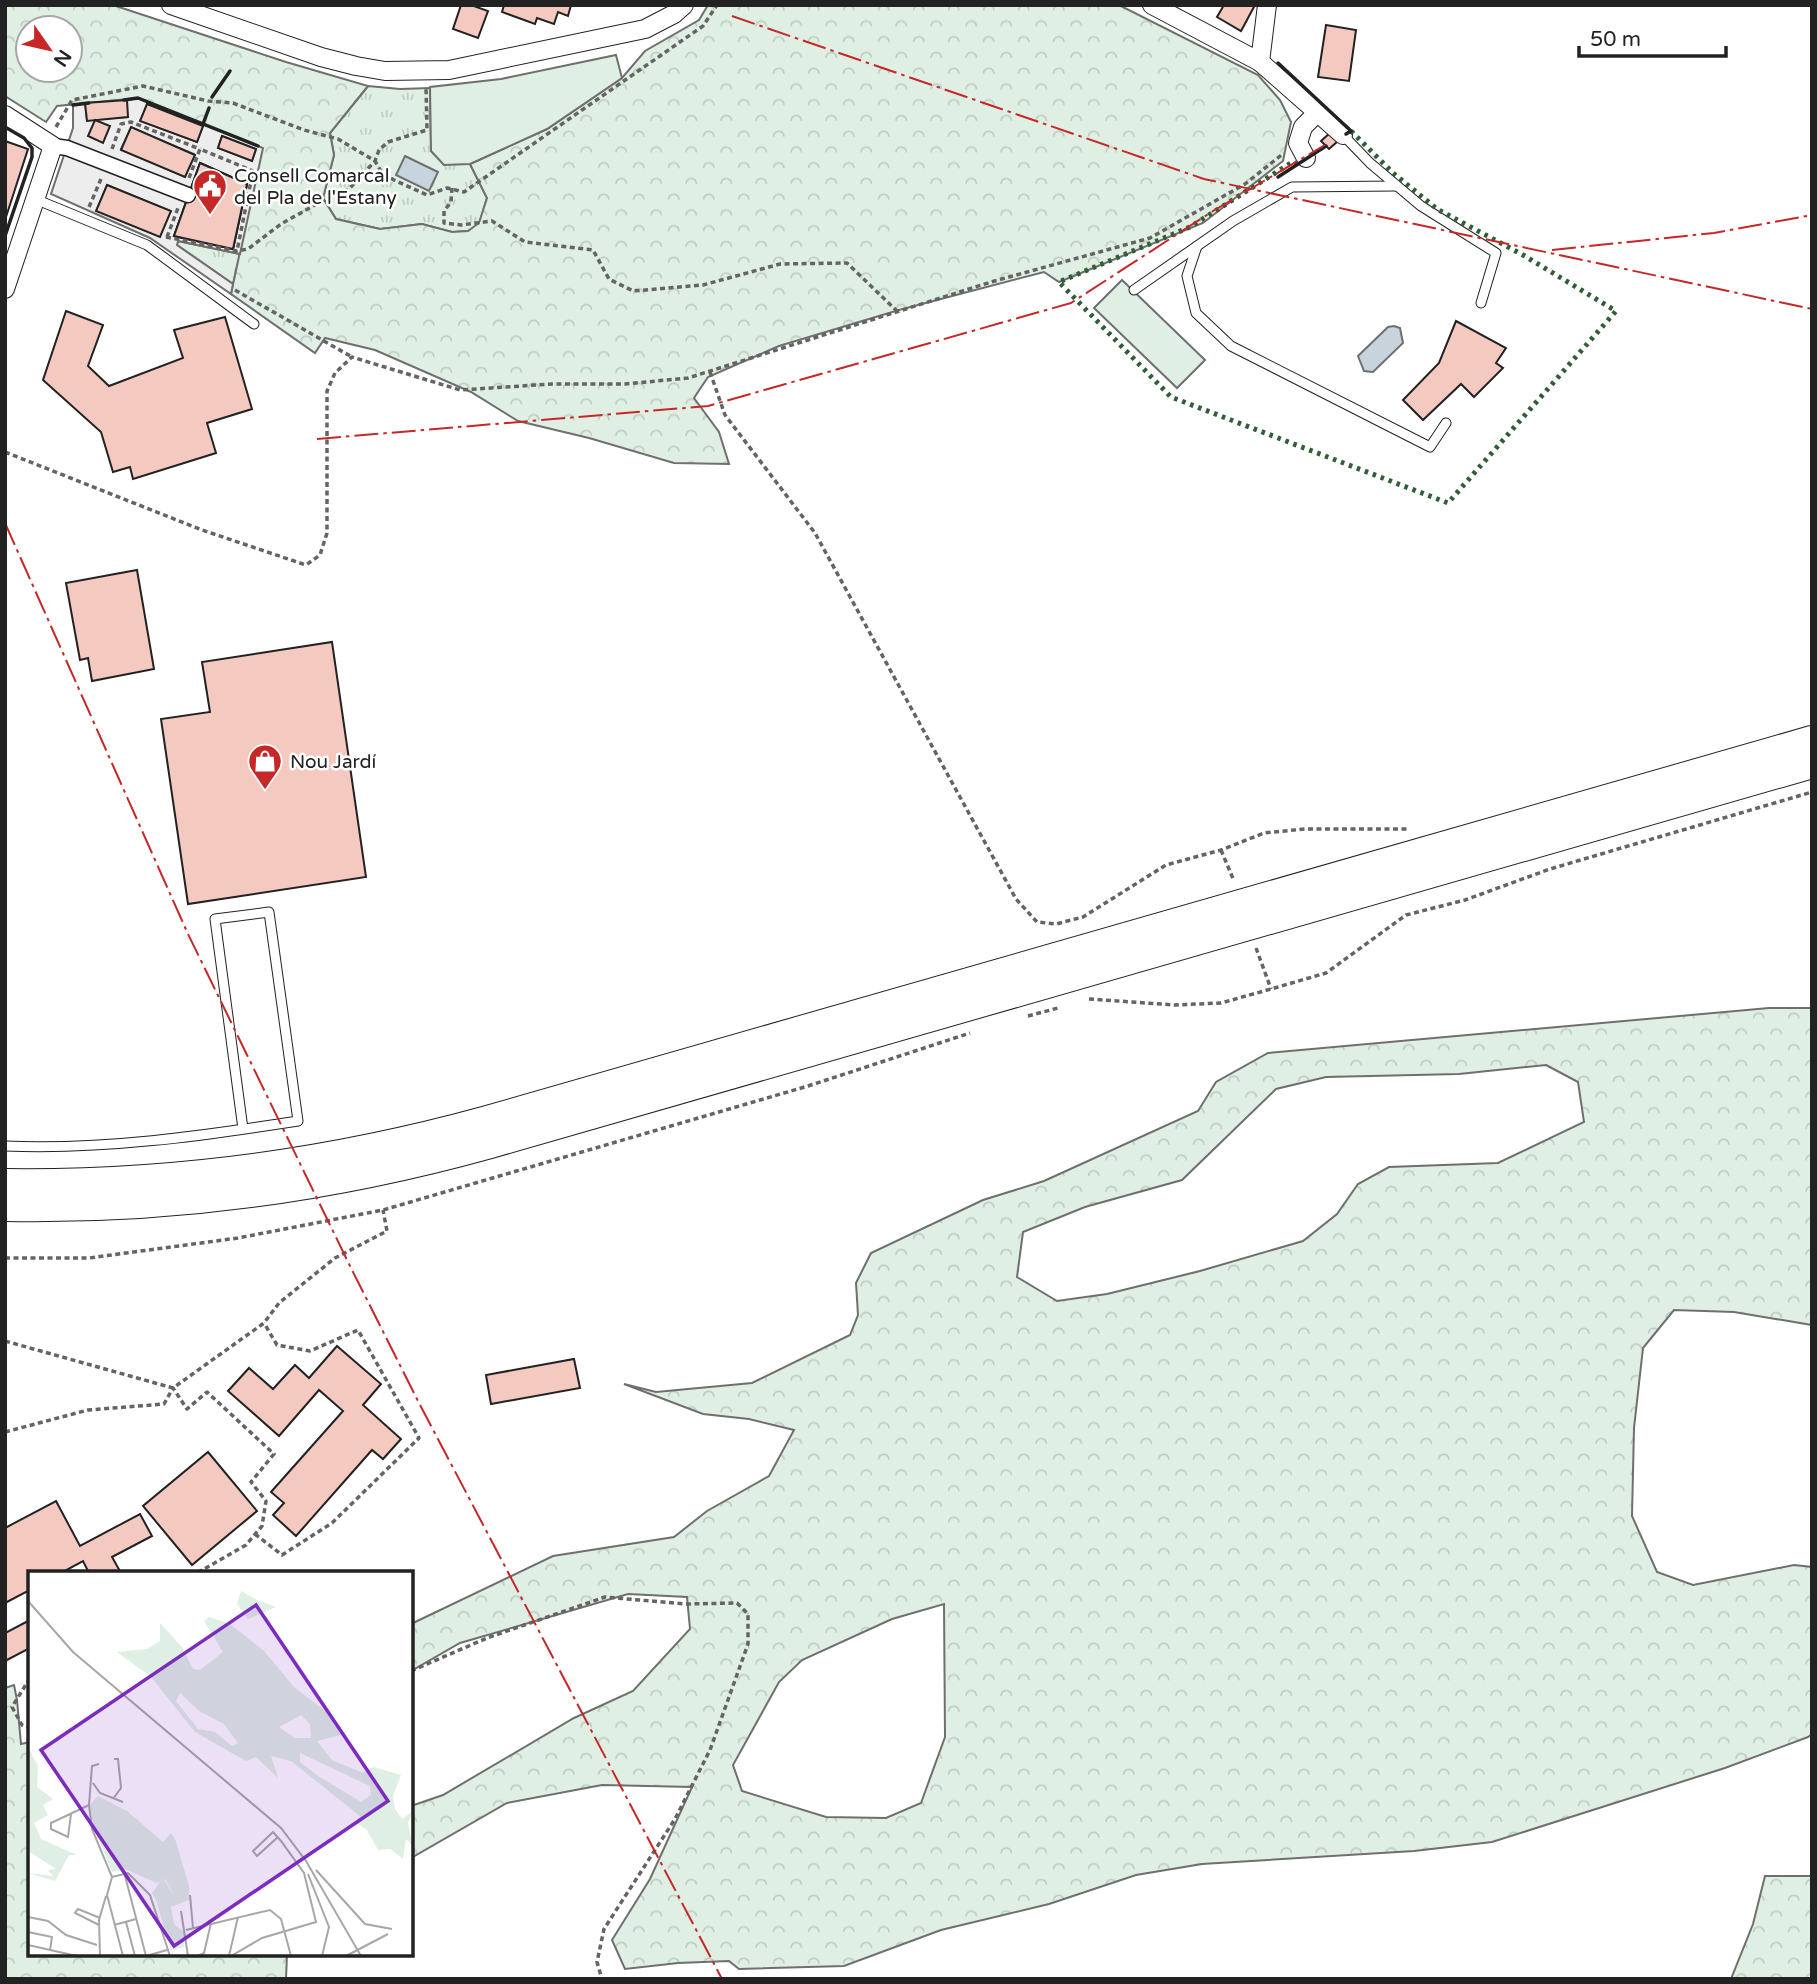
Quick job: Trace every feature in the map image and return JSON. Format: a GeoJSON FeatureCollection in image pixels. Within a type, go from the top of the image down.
{"type":"FeatureCollection","features":[{"type":"Feature","properties":{"kind":"highway"},"geometry":{"type":"LineString","coordinates":[[5,1206],[41,1207],[191,1188],[237,1173],[375,1150],[452,1131],[1812,741]]}},
{"type":"Feature","properties":{"kind":"highway"},"geometry":{"type":"LineString","coordinates":[[5,1184],[67,1183],[191,1188],[240,1195],[379,1171],[458,1152],[1812,763]]}},
{"type":"Feature","properties":{"kind":"highway"},"geometry":{"type":"LineString","coordinates":[[5,1169],[153,1166],[191,1188]]}},
{"type":"Feature","properties":{"kind":"highway"},"geometry":{"type":"LineString","coordinates":[[5,1222],[157,1211],[191,1188]]}},
{"type":"Feature","properties":{"kind":"street"},"geometry":{"type":"LineString","coordinates":[[171,5],[344,63],[385,71],[449,70],[645,29],[674,14],[684,5]]}},
{"type":"Feature","properties":{"kind":"street"},"geometry":{"type":"LineString","coordinates":[[1152,5],[1260,62],[1343,135]]}},
{"type":"Feature","properties":{"kind":"street"},"geometry":{"type":"LineString","coordinates":[[1260,62],[1267,5]]}},
{"type":"Feature","properties":{"kind":"street"},"geometry":{"type":"LineString","coordinates":[[1302,150],[1303,127],[1316,114]]}},
{"type":"Feature","properties":{"kind":"street"},"geometry":{"type":"LineString","coordinates":[[5,115],[53,146],[67,148],[188,195]]}},
{"type":"Feature","properties":{"kind":"street"},"geometry":{"type":"LineString","coordinates":[[5,289],[53,146]]}},
{"type":"Feature","properties":{"kind":"lane"},"geometry":{"type":"LineString","coordinates":[[1343,135],[1421,206],[1496,253],[1482,303]]}},
{"type":"Feature","properties":{"kind":"lane"},"geometry":{"type":"LineString","coordinates":[[1133,290],[1233,220],[1292,187],[1396,186]]}},
{"type":"Feature","properties":{"kind":"lane"},"geometry":{"type":"LineString","coordinates":[[35,199],[147,245],[254,324]]}},
{"type":"Feature","properties":{"kind":"lane"},"geometry":{"type":"LineString","coordinates":[[1197,246],[1187,276],[1196,313],[1231,346],[1430,447],[1446,424]]}},
{"type":"Feature","properties":{"kind":"lane"},"geometry":{"type":"LineString","coordinates":[[5,1146],[128,1143],[243,1129],[299,1121],[268,912],[215,919],[243,1129]]}},
{"type":"Feature","properties":{"kind":"path"},"geometry":{"type":"LineString","coordinates":[[53,146],[55,129],[72,100],[143,86],[208,101],[233,103],[304,130],[338,139],[375,161],[382,173],[427,195],[452,188],[464,192],[703,26],[717,5]]}},
{"type":"Feature","properties":{"kind":"path"},"geometry":{"type":"LineString","coordinates":[[166,237],[237,251],[248,249],[281,224],[349,189],[375,161],[379,150],[388,142],[427,130],[425,71]]}},
{"type":"Feature","properties":{"kind":"path"},"geometry":{"type":"LineString","coordinates":[[89,209],[121,124],[131,122],[200,149]]}},
{"type":"Feature","properties":{"kind":"path"},"geometry":{"type":"LineString","coordinates":[[232,289],[352,356],[460,390],[688,379],[991,282],[1150,238],[1302,150]]}},
{"type":"Feature","properties":{"kind":"path"},"geometry":{"type":"LineString","coordinates":[[237,251],[253,171]]}},
{"type":"Feature","properties":{"kind":"path"},"geometry":{"type":"LineString","coordinates":[[452,188],[451,202],[443,211],[444,223],[461,225],[492,220],[525,242],[593,250],[609,279],[633,291],[703,285],[780,264],[847,263],[898,312]]}},
{"type":"Feature","properties":{"kind":"path"},"geometry":{"type":"LineString","coordinates":[[5,452],[202,530],[306,565],[320,555],[327,533],[327,391],[335,373],[352,356]]}},
{"type":"Feature","properties":{"kind":"path"},"geometry":{"type":"LineString","coordinates":[[710,372],[725,415],[815,533],[1016,900],[1037,922],[1056,924],[1083,917],[1167,865],[1221,850],[1264,833],[1305,829],[1417,829]]}},
{"type":"Feature","properties":{"kind":"path"},"geometry":{"type":"LineString","coordinates":[[1082,1001],[1093,998],[1175,1005],[1222,1003],[1271,989],[1326,972],[1405,915],[1465,900],[1550,869],[1812,792]]}},
{"type":"Feature","properties":{"kind":"path"},"geometry":{"type":"LineString","coordinates":[[1221,850],[1236,887]]}},
{"type":"Feature","properties":{"kind":"path"},"geometry":{"type":"LineString","coordinates":[[1253,940],[1271,989]]}},
{"type":"Feature","properties":{"kind":"path"},"geometry":{"type":"LineString","coordinates":[[1027,1017],[1060,1007]]}},
{"type":"Feature","properties":{"kind":"path"},"geometry":{"type":"LineString","coordinates":[[5,1258],[89,1258],[238,1237],[383,1210],[808,1086],[980,1030]]}},
{"type":"Feature","properties":{"kind":"path"},"geometry":{"type":"LineString","coordinates":[[5,1432],[88,1410],[164,1404],[173,1388],[264,1323],[279,1303],[335,1258],[387,1231],[383,1210]]}},
{"type":"Feature","properties":{"kind":"path"},"geometry":{"type":"LineString","coordinates":[[255,1534],[282,1555],[332,1523],[419,1438],[358,1330],[310,1351],[277,1345],[264,1323]]}},
{"type":"Feature","properties":{"kind":"path"},"geometry":{"type":"LineString","coordinates":[[5,1341],[173,1388],[187,1409],[207,1392],[274,1454],[251,1482],[266,1501],[262,1526],[246,1545],[200,1571]]}},
{"type":"Feature","properties":{"kind":"path"},"geometry":{"type":"LineString","coordinates":[[413,1670],[487,1638],[606,1597],[685,1604],[737,1603],[748,1614],[748,1644],[710,1750],[675,1819],[604,1929],[597,1962],[602,1979]]}},
{"type":"Feature","properties":{"kind":"path"},"geometry":{"type":"LineString","coordinates":[[28,1679],[12,1707],[22,1725],[28,1727]]}},
{"type":"Feature","properties":{"kind":"green space"},"geometry":{"type":"Polygon","coordinates":[[[5,5],[113,5],[368,86],[330,133],[334,155],[323,198],[336,219],[380,229],[422,224],[452,232],[468,231],[479,223],[487,198],[470,164],[547,129],[622,78],[645,51],[699,20],[708,5],[1119,5],[1258,75],[1280,100],[1291,122],[1283,161],[1203,223],[1059,282],[1044,272],[899,310],[779,346],[708,377],[694,398],[719,432],[729,464],[674,463],[518,421],[471,392],[375,350],[325,338],[315,353],[231,294],[262,148],[138,98],[57,106],[46,122],[5,96],[5,5]]]}},
{"type":"Feature","properties":{"kind":"green space"},"geometry":{"type":"Polygon","coordinates":[[[616,55],[622,78],[547,129],[470,164],[444,165],[431,151],[430,87],[501,79],[616,55]]]}},
{"type":"Feature","properties":{"kind":"green space"},"geometry":{"type":"Polygon","coordinates":[[[368,86],[430,88],[431,151],[444,164],[470,164],[487,198],[479,224],[468,231],[452,232],[422,224],[380,229],[336,219],[323,198],[334,155],[330,133],[368,86]]]}},
{"type":"Feature","properties":{"kind":"green space"},"geometry":{"type":"Polygon","coordinates":[[[178,241],[240,254],[233,284],[177,245],[178,241]]]}},
{"type":"Feature","properties":{"kind":"green space"},"geometry":{"type":"Polygon","coordinates":[[[1122,280],[1205,360],[1177,388],[1094,308],[1122,280]]]}},
{"type":"Feature","properties":{"kind":"green space"},"geometry":{"type":"Polygon","coordinates":[[[1769,1008],[1812,1008],[1812,1325],[1734,1312],[1674,1310],[1643,1348],[1634,1428],[1632,1516],[1657,1572],[1693,1585],[1794,1565],[1812,1567],[1812,1734],[1725,1768],[1492,1842],[1414,1851],[1202,1864],[1136,1875],[1049,1904],[941,1930],[844,1966],[739,1969],[729,1961],[625,1969],[612,1940],[650,1879],[692,1787],[602,1785],[507,1803],[413,1857],[413,1805],[443,1795],[574,1718],[633,1691],[690,1629],[687,1597],[628,1594],[460,1643],[413,1670],[413,1623],[553,1556],[674,1537],[707,1511],[769,1476],[794,1430],[749,1419],[703,1414],[624,1384],[656,1392],[752,1383],[850,1335],[858,1315],[856,1283],[871,1253],[983,1200],[1044,1181],[1198,1111],[1216,1082],[1268,1053],[1769,1008]],[[1546,1065],[1459,1074],[1326,1077],[1276,1089],[1182,1180],[1085,1207],[1023,1232],[1017,1277],[1057,1301],[1107,1294],[1303,1241],[1337,1214],[1358,1184],[1389,1167],[1498,1163],[1584,1122],[1578,1082],[1546,1065]],[[944,1604],[892,1619],[802,1660],[779,1682],[733,1765],[742,1791],[826,1817],[886,1818],[921,1803],[945,1737],[944,1604]]]}},
{"type":"Feature","properties":{"kind":"green space"},"geometry":{"type":"Polygon","coordinates":[[[14,1685],[21,1744],[28,1742],[28,1956],[287,1956],[286,1979],[5,1979],[5,1688],[14,1685]]]}},
{"type":"Feature","properties":{"kind":"green space"},"geometry":{"type":"Polygon","coordinates":[[[1765,1876],[1812,1876],[1812,1979],[1731,1979],[1753,1924],[1765,1876]]]}},
{"type":"Feature","properties":{"kind":"shaded area"},"geometry":{"type":"Polygon","coordinates":[[[138,98],[263,148],[240,254],[178,241],[177,245],[233,284],[231,294],[150,238],[51,194],[73,128],[73,105],[85,103],[87,120],[127,117],[127,100],[138,98]],[[147,104],[141,121],[197,142],[203,126],[147,104]],[[131,128],[121,149],[185,177],[194,154],[131,128]],[[222,136],[218,148],[252,161],[256,149],[222,136]],[[200,163],[174,236],[233,249],[247,184],[200,163]],[[107,185],[97,210],[170,211],[107,185]]]}},
{"type":"Feature","properties":{"kind":"shaded area"},"geometry":{"type":"Polygon","coordinates":[[[405,156],[438,172],[429,191],[396,175],[405,156]]]}},
{"type":"Feature","properties":{"kind":"shaded area"},"geometry":{"type":"Polygon","coordinates":[[[1388,327],[1400,328],[1403,343],[1373,372],[1364,371],[1358,356],[1388,327]]]}},
{"type":"Feature","properties":{"kind":"building"},"geometry":{"type":"Polygon","coordinates":[[[461,5],[471,5],[488,11],[478,38],[453,29],[461,5]]]}},
{"type":"Feature","properties":{"kind":"building"},"geometry":{"type":"Polygon","coordinates":[[[504,5],[571,5],[568,16],[558,12],[554,24],[537,18],[535,24],[502,12],[504,5]]]}},
{"type":"Feature","properties":{"kind":"building"},"geometry":{"type":"Polygon","coordinates":[[[1224,5],[1255,5],[1241,31],[1217,17],[1224,5]]]}},
{"type":"Feature","properties":{"kind":"building"},"geometry":{"type":"Polygon","coordinates":[[[1326,25],[1356,30],[1349,81],[1318,77],[1326,25]]]}},
{"type":"Feature","properties":{"kind":"building"},"geometry":{"type":"Polygon","coordinates":[[[127,100],[128,117],[87,121],[85,103],[127,100]]]}},
{"type":"Feature","properties":{"kind":"building","name":"Consell Comarcal del Pla de l'Estany"},"geometry":{"type":"Polygon","coordinates":[[[147,104],[203,126],[197,142],[140,121],[147,104]]]}},
{"type":"Feature","properties":{"kind":"building"},"geometry":{"type":"Polygon","coordinates":[[[95,120],[110,126],[103,143],[88,136],[95,120]]]}},
{"type":"Feature","properties":{"kind":"building","name":"Consell Comarcal del Pla de l'Estany"},"geometry":{"type":"Polygon","coordinates":[[[131,127],[195,155],[185,177],[121,150],[131,127]]]}},
{"type":"Feature","properties":{"kind":"building"},"geometry":{"type":"Polygon","coordinates":[[[1331,132],[1338,141],[1329,149],[1321,141],[1331,132]]]}},
{"type":"Feature","properties":{"kind":"building","name":"Consell Comarcal del Pla de l'Estany"},"geometry":{"type":"Polygon","coordinates":[[[222,136],[256,149],[252,161],[218,148],[222,136]]]}},
{"type":"Feature","properties":{"kind":"building"},"geometry":{"type":"Polygon","coordinates":[[[5,141],[28,149],[6,217],[5,216],[5,141]]]}},
{"type":"Feature","properties":{"kind":"building","name":"Consell Comarcal del Pla de l'Estany"},"geometry":{"type":"Polygon","coordinates":[[[200,163],[247,184],[233,249],[174,236],[200,163]]]}},
{"type":"Feature","properties":{"kind":"building","name":"Consell Comarcal del Pla de l'Estany"},"geometry":{"type":"Polygon","coordinates":[[[200,163],[247,184],[233,249],[174,236],[200,163]]]}},
{"type":"Feature","properties":{"kind":"building"},"geometry":{"type":"Polygon","coordinates":[[[107,185],[171,211],[160,237],[96,211],[107,185]]]}},
{"type":"Feature","properties":{"kind":"building"},"geometry":{"type":"Polygon","coordinates":[[[66,311],[103,325],[88,366],[109,386],[183,358],[174,330],[225,317],[252,409],[207,423],[216,453],[133,479],[130,467],[113,472],[101,432],[43,380],[66,311]]]}},
{"type":"Feature","properties":{"kind":"building"},"geometry":{"type":"Polygon","coordinates":[[[1456,321],[1506,348],[1496,363],[1503,368],[1474,397],[1461,384],[1423,420],[1403,400],[1439,363],[1456,321]]]}},
{"type":"Feature","properties":{"kind":"building"},"geometry":{"type":"Polygon","coordinates":[[[137,570],[154,669],[92,681],[88,658],[80,660],[66,583],[137,570]]]}},
{"type":"Feature","properties":{"kind":"building"},"geometry":{"type":"Polygon","coordinates":[[[332,642],[366,877],[188,904],[161,719],[210,712],[202,662],[332,642]]]}},
{"type":"Feature","properties":{"kind":"building"},"geometry":{"type":"Polygon","coordinates":[[[337,1346],[381,1384],[363,1405],[401,1439],[383,1459],[372,1450],[296,1536],[273,1515],[284,1503],[271,1492],[343,1411],[319,1390],[279,1436],[228,1391],[249,1368],[273,1389],[295,1365],[309,1378],[337,1346]]]}},
{"type":"Feature","properties":{"kind":"building"},"geometry":{"type":"Polygon","coordinates":[[[574,1359],[580,1388],[491,1404],[486,1375],[574,1359]]]}},
{"type":"Feature","properties":{"kind":"building"},"geometry":{"type":"Polygon","coordinates":[[[208,1452],[257,1511],[192,1565],[143,1506],[208,1452]]]}},
{"type":"Feature","properties":{"kind":"building"},"geometry":{"type":"Polygon","coordinates":[[[56,1501],[80,1546],[140,1514],[152,1536],[112,1557],[120,1571],[88,1571],[83,1561],[65,1571],[28,1571],[28,1591],[5,1603],[5,1528],[56,1501]]]}},
{"type":"Feature","properties":{"kind":"building"},"geometry":{"type":"Polygon","coordinates":[[[28,1621],[28,1649],[5,1661],[5,1633],[28,1621]]]}},
{"type":"Feature","properties":{"kind":"hedge"},"geometry":{"type":"LineString","coordinates":[[1297,164],[1294,161],[1190,227],[1059,282],[1171,397],[1448,503],[1616,311],[1523,255],[1437,209],[1393,173],[1351,131]]}},
{"type":"Feature","properties":{"kind":"wall"},"geometry":{"type":"LineString","coordinates":[[1278,63],[1351,131],[1346,134]]}},
{"type":"Feature","properties":{"kind":"wall"},"geometry":{"type":"LineString","coordinates":[[212,97],[230,71]]}},
{"type":"Feature","properties":{"kind":"wall"},"geometry":{"type":"LineString","coordinates":[[124,100],[138,98],[258,146]]}},
{"type":"Feature","properties":{"kind":"wall"},"geometry":{"type":"LineString","coordinates":[[73,105],[89,103]]}},
{"type":"Feature","properties":{"kind":"wall"},"geometry":{"type":"LineString","coordinates":[[203,124],[209,108]]}},
{"type":"Feature","properties":{"kind":"wall"},"geometry":{"type":"LineString","coordinates":[[5,127],[24,138],[32,148],[32,157],[5,236]]}},
{"type":"Feature","properties":{"kind":"wall"},"geometry":{"type":"LineString","coordinates":[[1278,177],[1326,146]]}},
{"type":"Feature","properties":{"kind":"power"},"geometry":{"type":"LineString","coordinates":[[732,16],[1204,179],[1812,309]]}},
{"type":"Feature","properties":{"kind":"power"},"geometry":{"type":"LineString","coordinates":[[317,439],[708,406],[1071,303],[1213,211],[1325,145]]}},
{"type":"Feature","properties":{"kind":"power"},"geometry":{"type":"LineString","coordinates":[[1552,250],[1714,233],[1812,215]]}},
{"type":"Feature","properties":{"kind":"power"},"geometry":{"type":"LineString","coordinates":[[5,523],[188,934],[351,1268],[419,1403],[722,1979]]}},
{"type":"Feature","properties":{"kind":"place","name":"Consell Comarcal del Pla de l'Estany"},"geometry":{"type":"Point","coordinates":[210,216]}},
{"type":"Feature","properties":{"kind":"place","name":"Nou Jardí"},"geometry":{"type":"Point","coordinates":[265,791]}}]}
